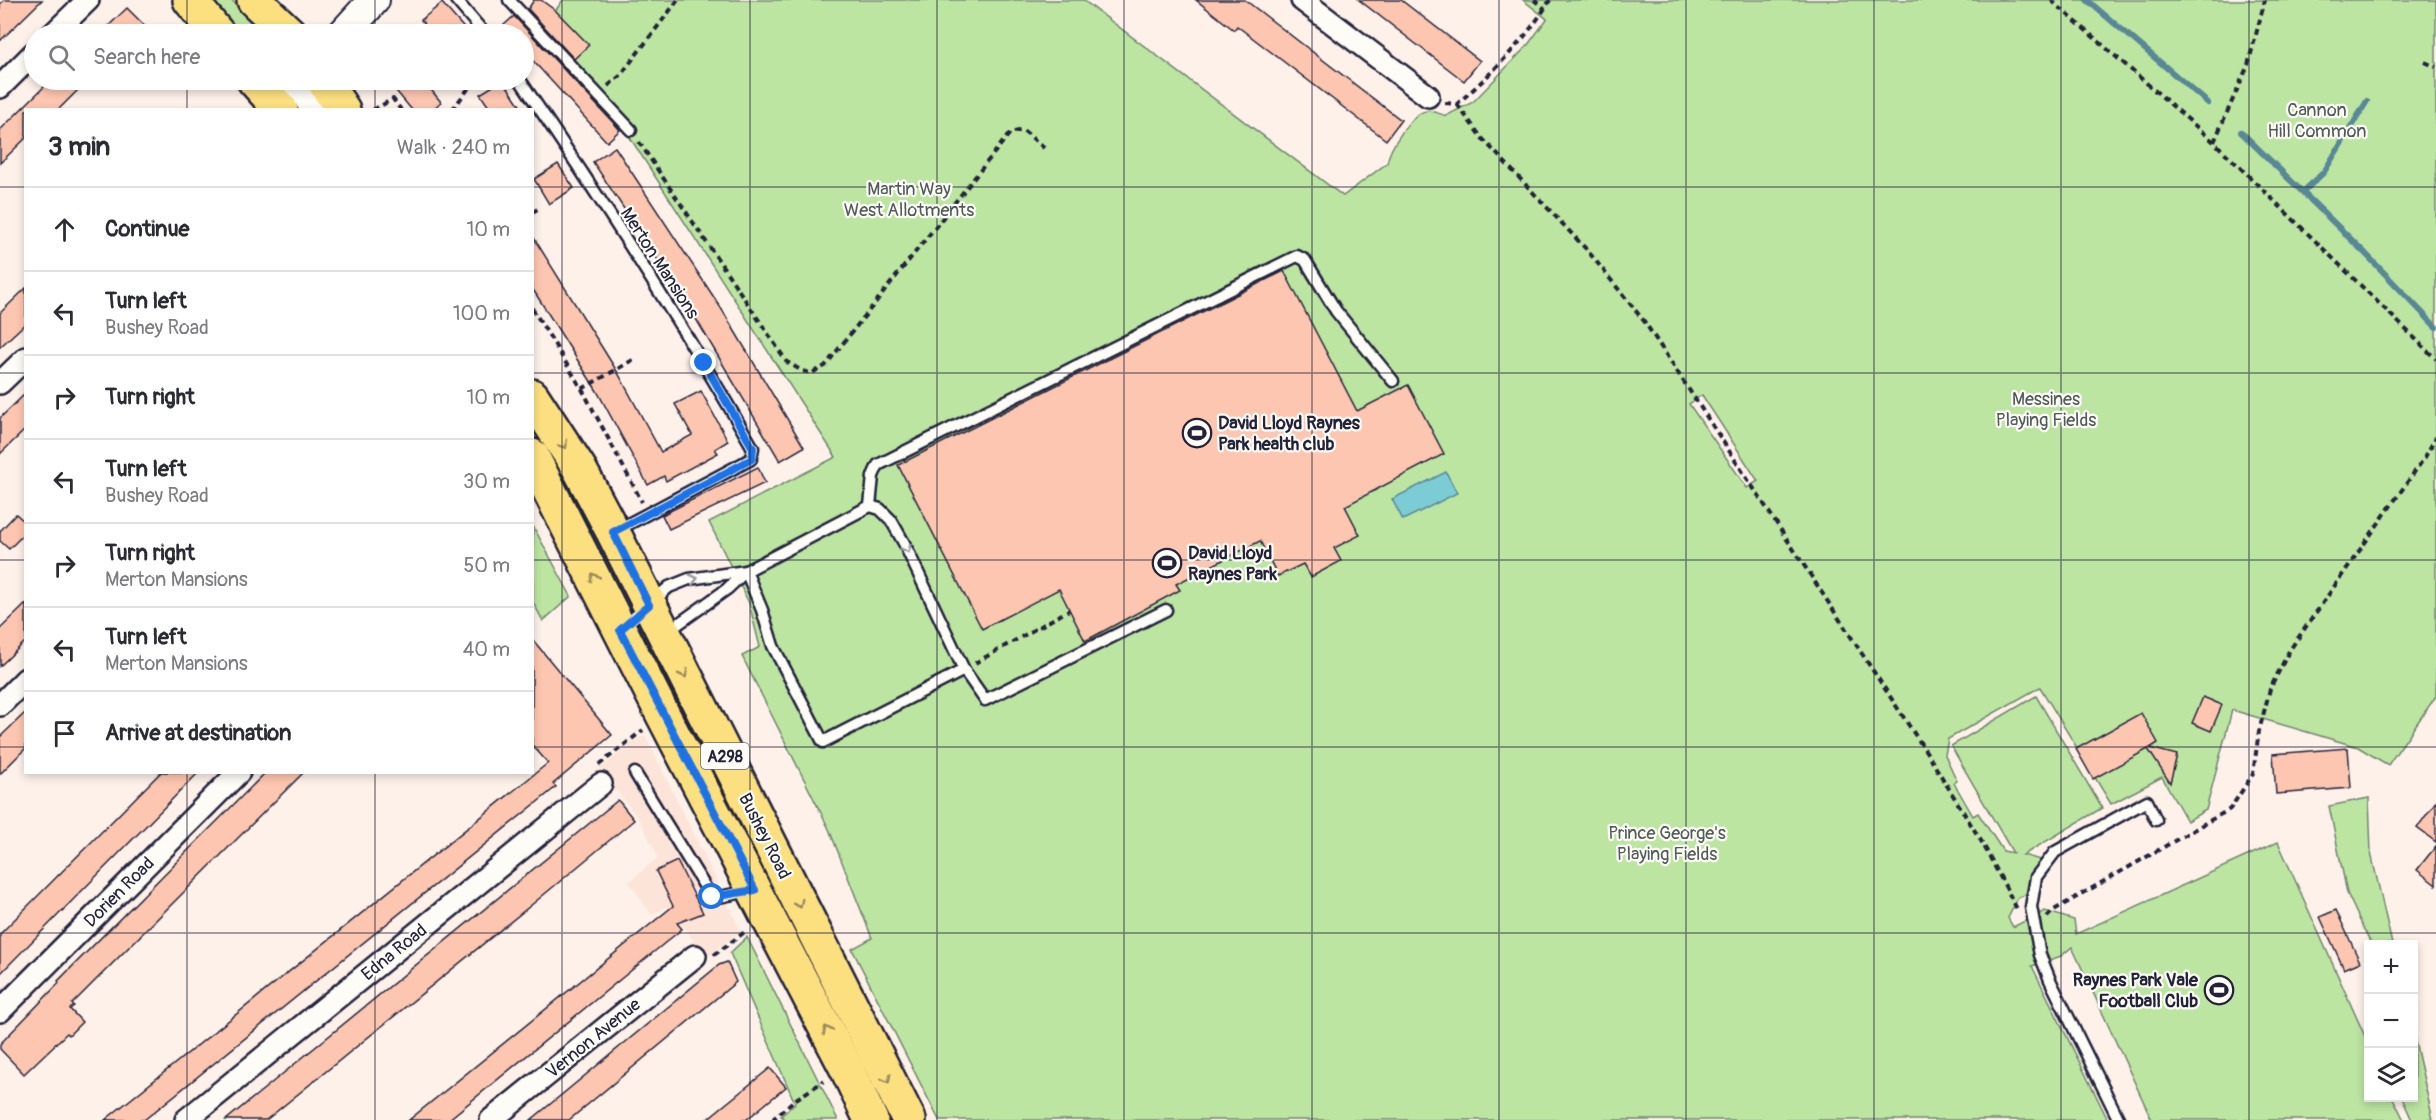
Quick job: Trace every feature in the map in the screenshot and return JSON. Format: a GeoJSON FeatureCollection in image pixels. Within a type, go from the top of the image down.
{"type":"FeatureCollection","features":[{"type":"Feature","properties":{"kind":"main road"},"geometry":{"type":"LineString","coordinates":[[190,0],[210,24]]}},
{"type":"Feature","properties":{"kind":"main road"},"geometry":{"type":"LineString","coordinates":[[254,0],[279,24]]}},
{"type":"Feature","properties":{"kind":"main road"},"geometry":{"type":"LineString","coordinates":[[352,24],[374,0]]}},
{"type":"Feature","properties":{"kind":"main road"},"geometry":{"type":"LineString","coordinates":[[308,90],[315,108]]}},
{"type":"Feature","properties":{"kind":"main road"},"geometry":{"type":"LineString","coordinates":[[330,90],[343,108]]}},
{"type":"Feature","properties":{"kind":"main road","name":"Bushey Road"},"geometry":{"type":"LineString","coordinates":[[534,399],[579,468],[613,532],[909,1120]]}},
{"type":"Feature","properties":{"kind":"main road","name":"Bushey Road"},"geometry":{"type":"LineString","coordinates":[[534,460],[871,1120]]}},
{"type":"Feature","properties":{"kind":"street"},"geometry":{"type":"LineString","coordinates":[[63,24],[88,0]]}},
{"type":"Feature","properties":{"kind":"street"},"geometry":{"type":"LineString","coordinates":[[1302,0],[1428,96]]}},
{"type":"Feature","properties":{"kind":"street"},"geometry":{"type":"LineString","coordinates":[[0,87],[24,63]]}},
{"type":"Feature","properties":{"kind":"street"},"geometry":{"type":"LineString","coordinates":[[0,383],[24,360]]}},
{"type":"Feature","properties":{"kind":"street"},"geometry":{"type":"LineString","coordinates":[[0,705],[24,682]]}},
{"type":"Feature","properties":{"kind":"street","name":"Dorien Road"},"geometry":{"type":"LineString","coordinates":[[0,1011],[237,774]]}},
{"type":"Feature","properties":{"kind":"street","name":"Edna Road"},"geometry":{"type":"LineString","coordinates":[[186,1120],[601,784]]}},
{"type":"Feature","properties":{"kind":"street","name":"Vernon Avenue"},"geometry":{"type":"LineString","coordinates":[[491,1120],[695,956]]}},
{"type":"Feature","properties":{"kind":"lane"},"geometry":{"type":"LineString","coordinates":[[456,0],[476,24]]}},
{"type":"Feature","properties":{"kind":"lane"},"geometry":{"type":"LineString","coordinates":[[509,0],[531,24]]}},
{"type":"Feature","properties":{"kind":"lane"},"geometry":{"type":"LineString","coordinates":[[534,27],[631,130]]}},
{"type":"Feature","properties":{"kind":"lane","name":"Merton Mansions"},"geometry":{"type":"LineString","coordinates":[[527,90],[567,148],[704,363],[753,448],[752,459],[613,532]]}},
{"type":"Feature","properties":{"kind":"lane"},"geometry":{"type":"LineString","coordinates":[[870,506],[873,476],[878,465],[1297,256],[1305,260],[1336,311],[1393,381]]}},
{"type":"Feature","properties":{"kind":"lane"},"geometry":{"type":"LineString","coordinates":[[664,635],[727,589],[746,571],[870,506],[880,509],[891,520],[964,670],[984,700],[1166,610]]}},
{"type":"Feature","properties":{"kind":"lane"},"geometry":{"type":"LineString","coordinates":[[620,630],[669,587],[689,579],[746,571]]}},
{"type":"Feature","properties":{"kind":"lane"},"geometry":{"type":"LineString","coordinates":[[746,571],[762,610],[773,646],[823,742],[964,670]]}},
{"type":"Feature","properties":{"kind":"lane"},"geometry":{"type":"LineString","coordinates":[[635,773],[710,896],[714,898],[755,890]]}},
{"type":"Feature","properties":{"kind":"lane"},"geometry":{"type":"LineString","coordinates":[[2119,1120],[2040,956],[2031,907],[2036,877],[2055,852],[2146,801],[2156,820]]}},
{"type":"Feature","properties":{"kind":"path"},"geometry":{"type":"LineString","coordinates":[[598,95],[620,76],[678,0]]}},
{"type":"Feature","properties":{"kind":"path"},"geometry":{"type":"LineString","coordinates":[[1534,0],[1545,9]]}},
{"type":"Feature","properties":{"kind":"path"},"geometry":{"type":"LineString","coordinates":[[1550,0],[1532,29],[1486,78],[1457,104],[1481,137],[1587,250],[1644,321],[1927,753],[1983,844],[2011,901],[2036,934]]}},
{"type":"Feature","properties":{"kind":"path"},"geometry":{"type":"LineString","coordinates":[[2051,0],[2214,142],[2436,359]]}},
{"type":"Feature","properties":{"kind":"path"},"geometry":{"type":"LineString","coordinates":[[2214,142],[2248,65],[2265,0]]}},
{"type":"Feature","properties":{"kind":"path"},"geometry":{"type":"LineString","coordinates":[[2425,62],[2436,67]]}},
{"type":"Feature","properties":{"kind":"path"},"geometry":{"type":"LineString","coordinates":[[454,108],[467,90]]}},
{"type":"Feature","properties":{"kind":"path"},"geometry":{"type":"LineString","coordinates":[[377,108],[393,99],[400,108]]}},
{"type":"Feature","properties":{"kind":"path"},"geometry":{"type":"LineString","coordinates":[[631,130],[787,362],[802,371],[812,373],[825,366],[1010,134],[1023,130],[1044,148]]}},
{"type":"Feature","properties":{"kind":"path"},"geometry":{"type":"LineString","coordinates":[[534,211],[538,209]]}},
{"type":"Feature","properties":{"kind":"path"},"geometry":{"type":"LineString","coordinates":[[534,311],[582,389],[648,513]]}},
{"type":"Feature","properties":{"kind":"path"},"geometry":{"type":"LineString","coordinates":[[582,389],[633,360]]}},
{"type":"Feature","properties":{"kind":"path"},"geometry":{"type":"LineString","coordinates":[[2036,934],[2041,922],[2054,910],[2230,809],[2253,774],[2259,732],[2270,689],[2289,651],[2425,457],[2436,436]]}},
{"type":"Feature","properties":{"kind":"path"},"geometry":{"type":"LineString","coordinates":[[964,670],[1070,610]]}},
{"type":"Feature","properties":{"kind":"path"},"geometry":{"type":"LineString","coordinates":[[601,784],[592,775],[591,770],[651,725]]}},
{"type":"Feature","properties":{"kind":"path"},"geometry":{"type":"LineString","coordinates":[[695,956],[704,962],[751,926]]}},
{"type":"Feature","properties":{"kind":"path"},"geometry":{"type":"LineString","coordinates":[[776,1120],[774,1118],[793,1101],[820,1083]]}},
{"type":"Feature","properties":{"kind":"shaded area"},"geometry":{"type":"Polygon","coordinates":[[[645,735],[741,931],[704,959],[689,934],[667,907],[652,915],[629,882],[658,857],[641,822],[617,791],[613,791],[596,772],[645,735]]]}},
{"type":"Feature","properties":{"kind":"green space"},"geometry":{"type":"Polygon","coordinates":[[[208,0],[231,0],[258,24],[228,24],[208,0]]]}},
{"type":"Feature","properties":{"kind":"green space"},"geometry":{"type":"Polygon","coordinates":[[[563,0],[1083,0],[1343,196],[1387,163],[1408,124],[1421,113],[1429,111],[1446,116],[1473,102],[1527,46],[1547,19],[1523,0],[2436,0],[2436,696],[2388,765],[2358,747],[2232,710],[2206,810],[2187,821],[2162,777],[2111,804],[2040,687],[1948,739],[1945,755],[1957,781],[1954,783],[1973,816],[1978,813],[2003,851],[2013,853],[1951,746],[2036,696],[2102,808],[2023,855],[2040,860],[2025,895],[2018,898],[2008,918],[2013,927],[2045,911],[2074,920],[2076,934],[2278,842],[2364,1034],[2364,1102],[2395,1102],[2404,1120],[2152,1120],[2072,947],[2061,956],[2032,966],[2108,1120],[939,1120],[852,949],[872,938],[829,829],[742,656],[760,647],[749,603],[709,522],[836,457],[627,133],[537,36],[563,0]],[[1702,395],[1689,404],[1747,488],[1758,481],[1702,395]]]}},
{"type":"Feature","properties":{"kind":"green space"},"geometry":{"type":"Polygon","coordinates":[[[534,422],[628,587],[613,584],[534,438],[534,422]]]}},
{"type":"Feature","properties":{"kind":"green space"},"geometry":{"type":"Polygon","coordinates":[[[534,528],[571,596],[543,621],[534,604],[534,528]]]}},
{"type":"Feature","properties":{"kind":"green space"},"geometry":{"type":"Polygon","coordinates":[[[651,639],[896,1120],[884,1120],[701,763],[685,718],[650,648],[651,639]]]}},
{"type":"Feature","properties":{"kind":"green space"},"geometry":{"type":"Polygon","coordinates":[[[2369,798],[2371,853],[2391,940],[2369,940],[2347,893],[2329,806],[2369,798]]]}},
{"type":"Feature","properties":{"kind":"green space"},"geometry":{"type":"Polygon","coordinates":[[[747,937],[838,1120],[785,1120],[781,1116],[795,1103],[730,953],[747,937]]]}},
{"type":"Feature","properties":{"kind":"green space"},"geometry":{"type":"Polygon","coordinates":[[[2418,1054],[2433,1120],[2412,1120],[2404,1102],[2418,1102],[2418,1054]]]}},
{"type":"Feature","properties":{"kind":"water"},"geometry":{"type":"Polygon","coordinates":[[[1446,472],[1457,493],[1403,520],[1392,499],[1446,472]]]}},
{"type":"Feature","properties":{"kind":"building"},"geometry":{"type":"Polygon","coordinates":[[[5,0],[42,0],[0,41],[0,4],[5,0]]]}},
{"type":"Feature","properties":{"kind":"building"},"geometry":{"type":"Polygon","coordinates":[[[534,0],[541,0],[556,11],[589,45],[574,59],[528,9],[534,0]]]}},
{"type":"Feature","properties":{"kind":"building"},"geometry":{"type":"Polygon","coordinates":[[[1196,0],[1245,0],[1401,120],[1386,140],[1237,26],[1234,30],[1196,0]]]}},
{"type":"Feature","properties":{"kind":"building"},"geometry":{"type":"Polygon","coordinates":[[[1359,0],[1401,0],[1480,61],[1464,81],[1359,0]]]}},
{"type":"Feature","properties":{"kind":"building"},"geometry":{"type":"Polygon","coordinates":[[[442,3],[460,24],[424,24],[421,20],[442,3]]]}},
{"type":"Feature","properties":{"kind":"building"},"geometry":{"type":"Polygon","coordinates":[[[127,8],[143,24],[110,24],[127,8]]]}},
{"type":"Feature","properties":{"kind":"building"},"geometry":{"type":"Polygon","coordinates":[[[514,16],[521,24],[505,24],[514,16]]]}},
{"type":"Feature","properties":{"kind":"building"},"geometry":{"type":"Polygon","coordinates":[[[534,38],[620,130],[607,142],[534,62],[534,38]]]}},
{"type":"Feature","properties":{"kind":"building"},"geometry":{"type":"Polygon","coordinates":[[[41,90],[78,90],[60,108],[24,108],[24,140],[0,163],[0,130],[41,90]]]}},
{"type":"Feature","properties":{"kind":"building"},"geometry":{"type":"Polygon","coordinates":[[[395,90],[431,90],[441,102],[434,108],[410,108],[395,90]]]}},
{"type":"Feature","properties":{"kind":"building"},"geometry":{"type":"Polygon","coordinates":[[[487,90],[510,90],[522,108],[490,108],[480,94],[487,90]]]}},
{"type":"Feature","properties":{"kind":"building"},"geometry":{"type":"Polygon","coordinates":[[[615,147],[721,308],[804,447],[780,461],[689,307],[593,162],[615,147]]]}},
{"type":"Feature","properties":{"kind":"building"},"geometry":{"type":"Polygon","coordinates":[[[558,164],[574,188],[549,204],[534,179],[558,164]]]}},
{"type":"Feature","properties":{"kind":"building"},"geometry":{"type":"Polygon","coordinates":[[[534,238],[618,373],[661,452],[692,435],[675,404],[701,391],[728,441],[715,449],[718,453],[666,481],[664,476],[648,485],[597,391],[534,291],[534,238]]]}},
{"type":"Feature","properties":{"kind":"building","name":"David Lloyd Raynes Park health club"},"geometry":{"type":"Polygon","coordinates":[[[1284,271],[1357,411],[1408,385],[1444,454],[1345,506],[1360,535],[1334,548],[1341,561],[1311,577],[1303,564],[1278,576],[1260,541],[1176,584],[1180,590],[1085,641],[1059,589],[982,629],[898,465],[1284,271]]]}},
{"type":"Feature","properties":{"kind":"building"},"geometry":{"type":"Polygon","coordinates":[[[24,290],[24,325],[0,347],[0,313],[24,290]]]}},
{"type":"Feature","properties":{"kind":"building"},"geometry":{"type":"Polygon","coordinates":[[[24,395],[24,431],[0,454],[0,418],[24,395]]]}},
{"type":"Feature","properties":{"kind":"building"},"geometry":{"type":"Polygon","coordinates":[[[758,467],[765,483],[669,529],[662,515],[758,467]]]}},
{"type":"Feature","properties":{"kind":"building"},"geometry":{"type":"Polygon","coordinates":[[[16,514],[24,521],[24,534],[9,549],[0,541],[0,531],[16,514]]]}},
{"type":"Feature","properties":{"kind":"building"},"geometry":{"type":"Polygon","coordinates":[[[24,606],[24,643],[0,666],[0,629],[24,606]]]}},
{"type":"Feature","properties":{"kind":"building"},"geometry":{"type":"Polygon","coordinates":[[[534,641],[612,735],[553,784],[556,787],[144,1120],[105,1120],[548,763],[534,747],[534,641]]]}},
{"type":"Feature","properties":{"kind":"building"},"geometry":{"type":"Polygon","coordinates":[[[2203,697],[2222,705],[2211,731],[2192,723],[2203,697]]]}},
{"type":"Feature","properties":{"kind":"building"},"geometry":{"type":"Polygon","coordinates":[[[2141,713],[2158,743],[2150,748],[2177,755],[2170,783],[2148,749],[2093,779],[2076,749],[2141,713]]]}},
{"type":"Feature","properties":{"kind":"building"},"geometry":{"type":"Polygon","coordinates":[[[24,714],[24,750],[0,774],[0,737],[24,714]]]}},
{"type":"Feature","properties":{"kind":"building"},"geometry":{"type":"Polygon","coordinates":[[[2348,748],[2351,788],[2276,794],[2273,754],[2348,748]]]}},
{"type":"Feature","properties":{"kind":"building"},"geometry":{"type":"Polygon","coordinates":[[[159,774],[197,774],[0,974],[0,934],[159,774]]]}},
{"type":"Feature","properties":{"kind":"building"},"geometry":{"type":"Polygon","coordinates":[[[264,774],[302,774],[72,1004],[74,1006],[70,1009],[82,1022],[69,1035],[67,1033],[24,1074],[0,1049],[0,1044],[59,983],[58,981],[264,774]]]}},
{"type":"Feature","properties":{"kind":"building"},"geometry":{"type":"Polygon","coordinates":[[[618,800],[634,820],[535,902],[266,1120],[226,1120],[618,800]]]}},
{"type":"Feature","properties":{"kind":"building"},"geometry":{"type":"Polygon","coordinates":[[[2436,801],[2436,842],[2417,828],[2436,801]]]}},
{"type":"Feature","properties":{"kind":"building"},"geometry":{"type":"Polygon","coordinates":[[[2436,846],[2436,885],[2417,870],[2436,846]]]}},
{"type":"Feature","properties":{"kind":"building"},"geometry":{"type":"Polygon","coordinates":[[[677,861],[703,913],[677,923],[682,929],[448,1120],[409,1120],[673,906],[656,871],[677,861]]]}},
{"type":"Feature","properties":{"kind":"building"},"geometry":{"type":"Polygon","coordinates":[[[2336,910],[2360,962],[2344,969],[2320,917],[2336,910]]]}},
{"type":"Feature","properties":{"kind":"building"},"geometry":{"type":"Polygon","coordinates":[[[727,962],[736,982],[569,1120],[531,1120],[719,965],[727,962]]]}},
{"type":"Feature","properties":{"kind":"building"},"geometry":{"type":"Polygon","coordinates":[[[770,1068],[786,1087],[746,1120],[706,1120],[770,1068]]]}},
{"type":"Feature","properties":{"kind":"waterway"},"geometry":{"type":"LineString","coordinates":[[2087,0],[2208,103]]}},
{"type":"Feature","properties":{"kind":"waterway"},"geometry":{"type":"LineString","coordinates":[[2303,192],[2324,172],[2367,101]]}},
{"type":"Feature","properties":{"kind":"waterway"},"geometry":{"type":"LineString","coordinates":[[2241,132],[2365,253],[2436,327]]}},
{"type":"Feature","properties":{"kind":"place","name":"David Lloyd Raynes Park health club"},"geometry":{"type":"Point","coordinates":[1197,433]}},
{"type":"Feature","properties":{"kind":"place","name":"David Lloyd Raynes Park"},"geometry":{"type":"Point","coordinates":[1167,563]}},
{"type":"Feature","properties":{"kind":"place","name":"Raynes Park Vale Football Club"},"geometry":{"type":"Point","coordinates":[2219,990]}},
{"type":"Feature","properties":{"kind":"route"},"geometry":{"type":"LineString","coordinates":[[704,363],[753,448],[752,459],[613,532],[649,605],[620,630],[755,890],[712,897]]}},
{"type":"Feature","properties":{"kind":"park label","name":"Cannon Hill Common"},"geometry":{"type":"Point","coordinates":[2317,120]}},
{"type":"Feature","properties":{"kind":"park label","name":"Martin Way West Allotments"},"geometry":{"type":"Point","coordinates":[909,199]}},
{"type":"Feature","properties":{"kind":"park label","name":"Messines Playing Fields"},"geometry":{"type":"Point","coordinates":[2046,409]}},
{"type":"Feature","properties":{"kind":"park label","name":"Prince George's Playing Fields"},"geometry":{"type":"Point","coordinates":[1667,843]}}]}
